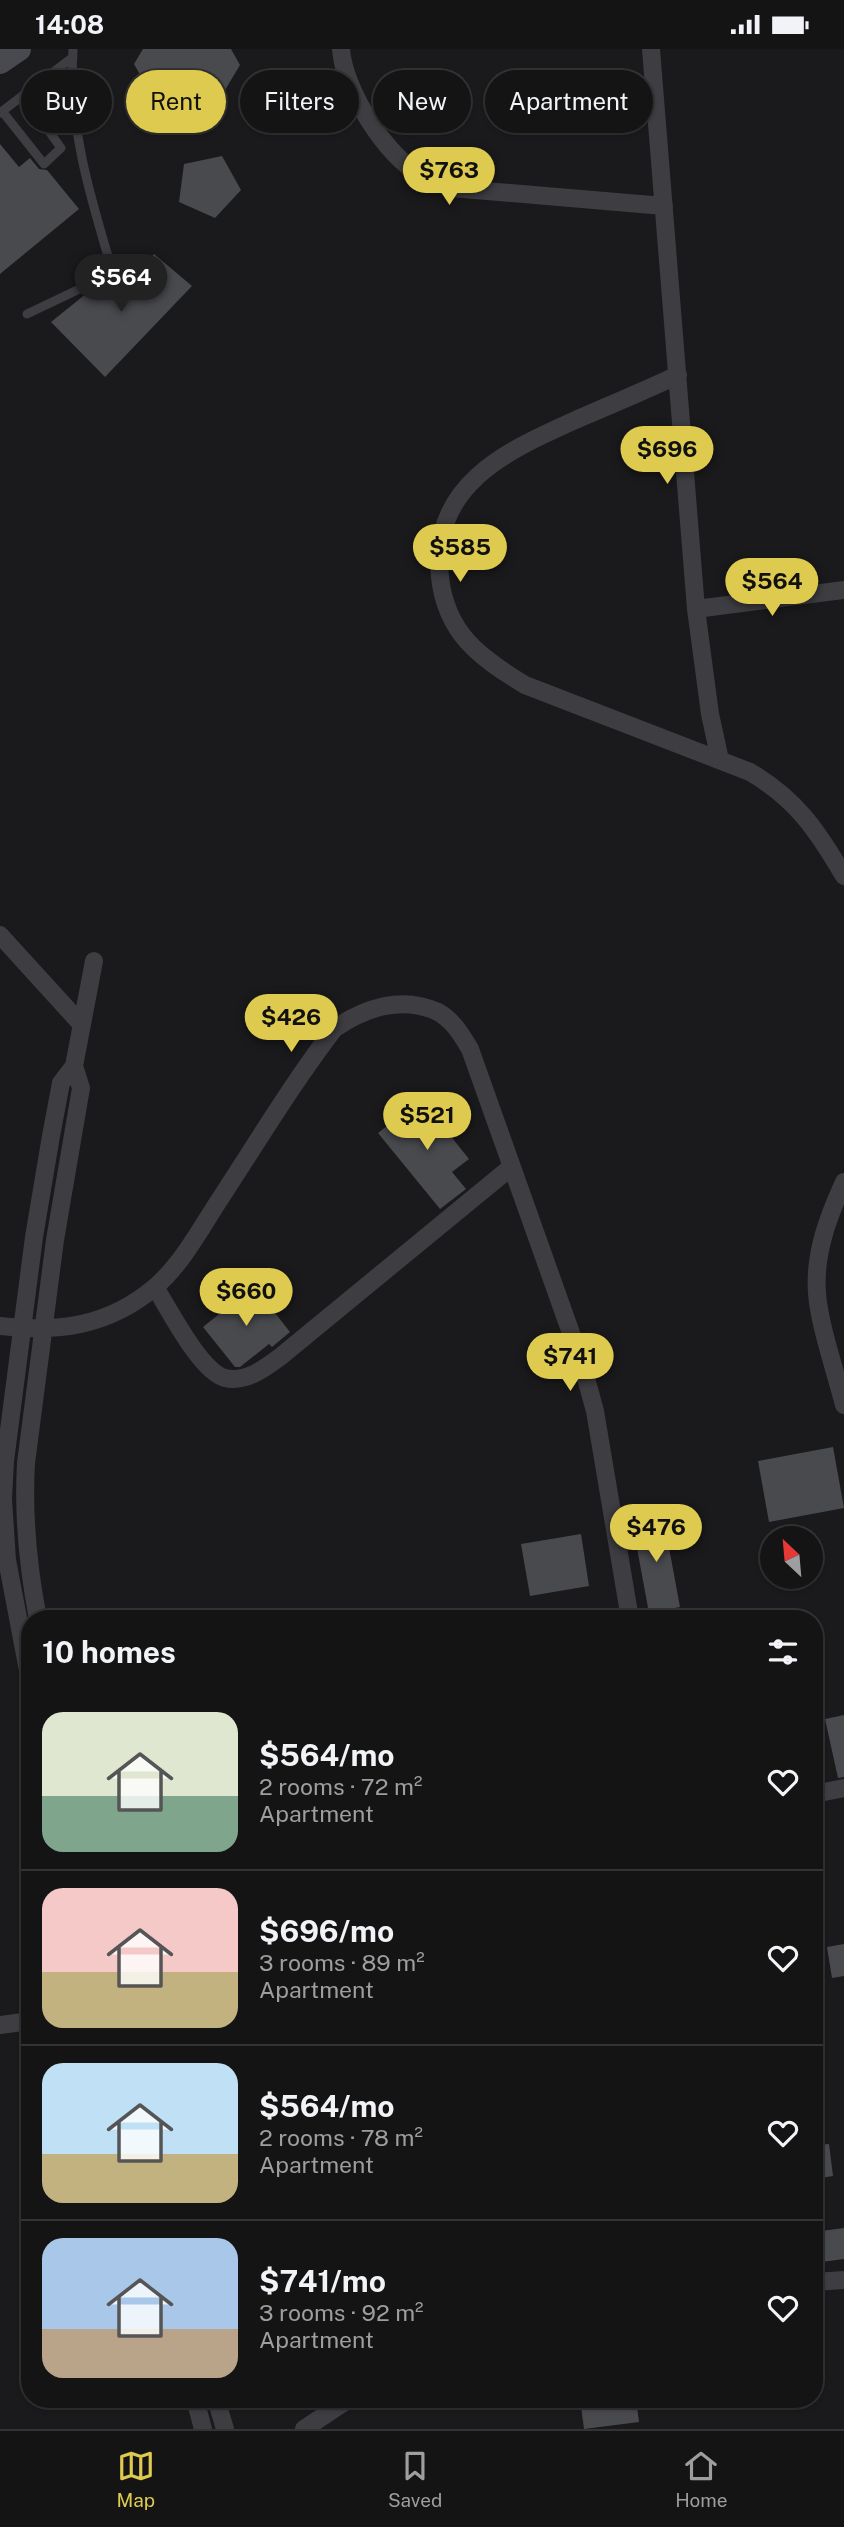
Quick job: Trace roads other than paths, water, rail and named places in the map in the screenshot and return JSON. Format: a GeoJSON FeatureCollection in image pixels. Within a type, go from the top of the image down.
{"type":"FeatureCollection","features":[{"type":"Feature","properties":{"kind":"street"},"geometry":{"type":"LineString","coordinates":[[0,62],[19,49]]}},
{"type":"Feature","properties":{"kind":"street"},"geometry":{"type":"LineString","coordinates":[[341,49],[351,85],[367,118],[390,148],[419,174],[451,188],[664,206]]}},
{"type":"Feature","properties":{"kind":"street"},"geometry":{"type":"LineString","coordinates":[[651,49],[696,609],[710,714],[720,760]]}},
{"type":"Feature","properties":{"kind":"street"},"geometry":{"type":"LineString","coordinates":[[678,375],[526,442],[495,460],[470,482],[453,507],[443,532],[439,565],[442,597],[451,622],[471,646],[494,666],[525,685],[761,778],[794,803],[811,823],[844,876]]}},
{"type":"Feature","properties":{"kind":"street"},"geometry":{"type":"LineString","coordinates":[[696,609],[844,590]]}},
{"type":"Feature","properties":{"kind":"street"},"geometry":{"type":"LineString","coordinates":[[0,935],[82,1025]]}},
{"type":"Feature","properties":{"kind":"street"},"geometry":{"type":"LineString","coordinates":[[37,1610],[28,1558],[24,1499],[30,1420],[80,1088],[74,1066],[94,961]]}},
{"type":"Feature","properties":{"kind":"street"},"geometry":{"type":"LineString","coordinates":[[0,1326],[42,1329],[82,1325],[131,1303],[155,1287],[198,1233],[334,1029],[355,1014],[381,1005],[412,1006],[438,1013],[457,1028],[470,1049],[510,1168],[582,1364],[595,1411],[628,1610]]}},
{"type":"Feature","properties":{"kind":"street"},"geometry":{"type":"LineString","coordinates":[[21,1632],[8,1560],[3,1499],[9,1418],[34,1237],[61,1083],[74,1066]]}},
{"type":"Feature","properties":{"kind":"street"},"geometry":{"type":"LineString","coordinates":[[155,1287],[201,1358],[214,1372],[226,1378],[241,1378],[272,1363],[510,1168]]}},
{"type":"Feature","properties":{"kind":"street"},"geometry":{"type":"LineString","coordinates":[[844,1182],[821,1240],[817,1263],[817,1294],[844,1405]]}},
{"type":"Feature","properties":{"kind":"street"},"geometry":{"type":"LineString","coordinates":[[823,1792],[844,1788]]}},
{"type":"Feature","properties":{"kind":"street"},"geometry":{"type":"LineString","coordinates":[[0,2025],[21,2022]]}},
{"type":"Feature","properties":{"kind":"street"},"geometry":{"type":"LineString","coordinates":[[823,2281],[844,2280]]}},
{"type":"Feature","properties":{"kind":"street"},"geometry":{"type":"LineString","coordinates":[[197,2408],[203,2429]]}},
{"type":"Feature","properties":{"kind":"street"},"geometry":{"type":"LineString","coordinates":[[219,2408],[225,2429]]}},
{"type":"Feature","properties":{"kind":"street"},"geometry":{"type":"LineString","coordinates":[[304,2429],[336,2408]]}},
{"type":"Feature","properties":{"kind":"lane"},"geometry":{"type":"LineString","coordinates":[[53,70],[73,53]]}},
{"type":"Feature","properties":{"kind":"lane"},"geometry":{"type":"LineString","coordinates":[[27,314],[114,273],[77,140],[73,53]]}},
{"type":"Feature","properties":{"kind":"lane"},"geometry":{"type":"LineString","coordinates":[[21,97],[1,112],[44,164],[61,148],[50,133]]}}]}
